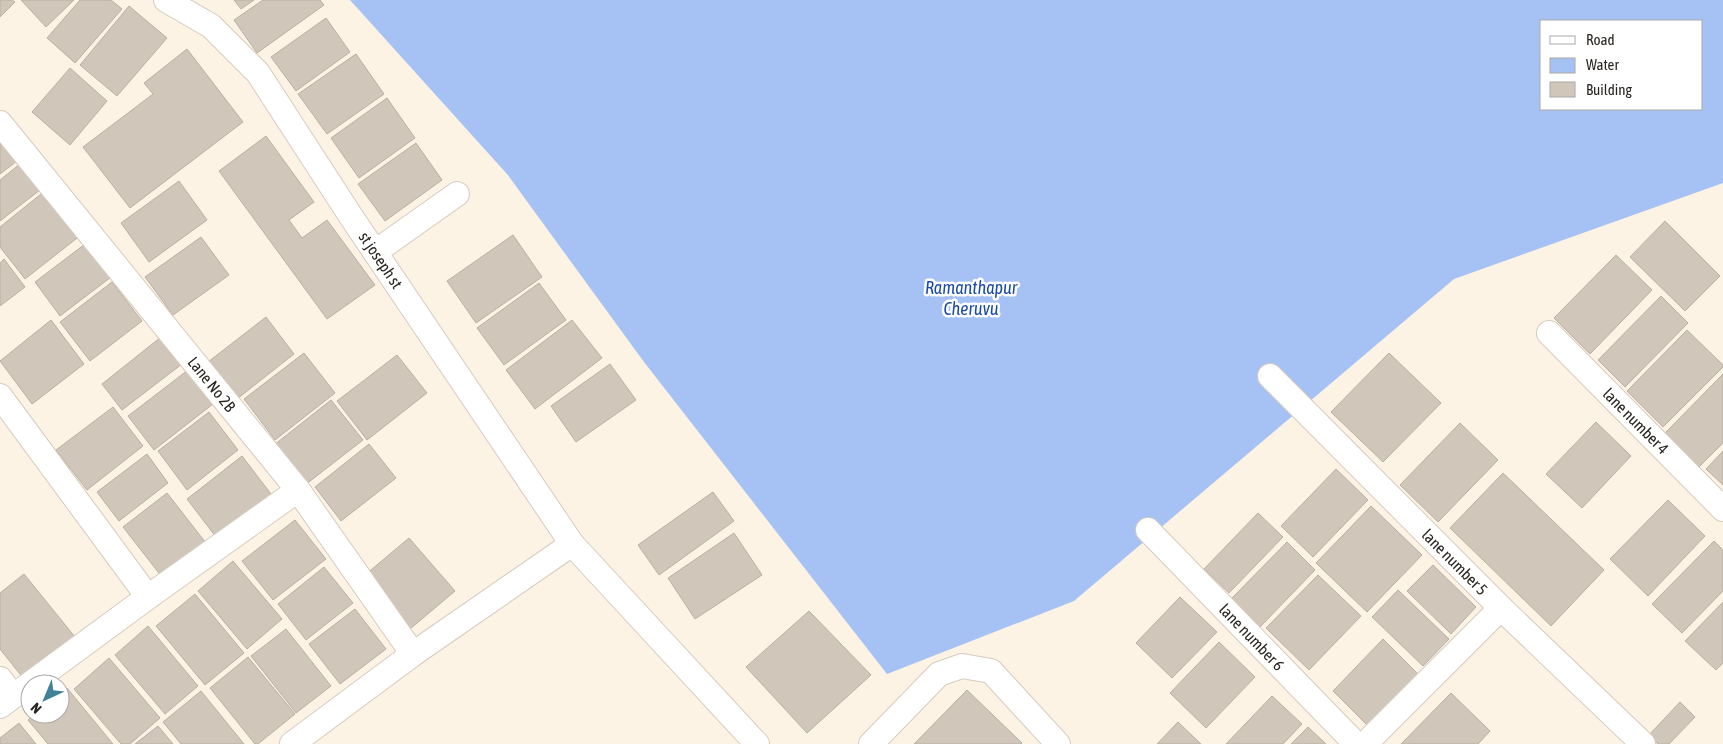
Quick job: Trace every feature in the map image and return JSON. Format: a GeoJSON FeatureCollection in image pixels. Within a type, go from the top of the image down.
{"type":"FeatureCollection","features":[{"type":"Feature","properties":{"kind":"street","name":"st joseph st"},"geometry":{"type":"LineString","coordinates":[[166,0],[212,26],[258,73],[375,252],[572,544],[757,744]]}},
{"type":"Feature","properties":{"kind":"street","name":"Lane No 2B"},"geometry":{"type":"LineString","coordinates":[[0,123],[298,490],[413,654]]}},
{"type":"Feature","properties":{"kind":"street"},"geometry":{"type":"LineString","coordinates":[[375,252],[457,194]]}},
{"type":"Feature","properties":{"kind":"street","name":"lane number 4"},"geometry":{"type":"LineString","coordinates":[[1549,333],[1723,509]]}},
{"type":"Feature","properties":{"kind":"street","name":"lane number 5"},"geometry":{"type":"LineString","coordinates":[[1270,376],[1501,608],[1643,744]]}},
{"type":"Feature","properties":{"kind":"street"},"geometry":{"type":"LineString","coordinates":[[0,396],[148,597]]}},
{"type":"Feature","properties":{"kind":"street"},"geometry":{"type":"LineString","coordinates":[[4,694],[148,597],[298,490]]}},
{"type":"Feature","properties":{"kind":"street","name":"lane number 6"},"geometry":{"type":"LineString","coordinates":[[1148,530],[1356,744]]}},
{"type":"Feature","properties":{"kind":"street"},"geometry":{"type":"LineString","coordinates":[[292,744],[413,654],[572,544]]}},
{"type":"Feature","properties":{"kind":"street"},"geometry":{"type":"LineString","coordinates":[[1365,744],[1501,608]]}},
{"type":"Feature","properties":{"kind":"street"},"geometry":{"type":"LineString","coordinates":[[871,744],[939,674],[962,666],[991,671],[1058,744]]}},
{"type":"Feature","properties":{"kind":"water","name":"Ramanthapur Cheruvu"},"geometry":{"type":"Polygon","coordinates":[[[350,0],[1723,0],[1723,183],[1454,279],[1074,601],[887,674],[644,362],[507,174],[350,0]]]}},
{"type":"Feature","properties":{"kind":"building"},"geometry":{"type":"Polygon","coordinates":[[[0,0],[12,0],[15,2],[0,17],[0,0]]]}},
{"type":"Feature","properties":{"kind":"building"},"geometry":{"type":"Polygon","coordinates":[[[21,0],[74,0],[46,27],[21,0]]]}},
{"type":"Feature","properties":{"kind":"building"},"geometry":{"type":"Polygon","coordinates":[[[80,0],[111,0],[122,9],[75,63],[47,38],[80,0]]]}},
{"type":"Feature","properties":{"kind":"building"},"geometry":{"type":"Polygon","coordinates":[[[234,0],[254,0],[241,9],[234,0]]]}},
{"type":"Feature","properties":{"kind":"building"},"geometry":{"type":"Polygon","coordinates":[[[263,0],[320,0],[324,5],[257,53],[234,20],[263,0]]]}},
{"type":"Feature","properties":{"kind":"building"},"geometry":{"type":"Polygon","coordinates":[[[129,6],[167,38],[117,96],[80,65],[129,6]]]}},
{"type":"Feature","properties":{"kind":"building"},"geometry":{"type":"Polygon","coordinates":[[[326,18],[350,52],[296,91],[271,57],[326,18]]]}},
{"type":"Feature","properties":{"kind":"building"},"geometry":{"type":"Polygon","coordinates":[[[187,49],[243,122],[130,208],[83,147],[153,94],[144,83],[187,49]]]}},
{"type":"Feature","properties":{"kind":"building"},"geometry":{"type":"Polygon","coordinates":[[[356,54],[384,94],[327,134],[298,94],[356,54]]]}},
{"type":"Feature","properties":{"kind":"building"},"geometry":{"type":"Polygon","coordinates":[[[70,68],[107,101],[70,145],[32,112],[70,68]]]}},
{"type":"Feature","properties":{"kind":"building"},"geometry":{"type":"Polygon","coordinates":[[[387,98],[415,138],[359,178],[331,138],[387,98]]]}},
{"type":"Feature","properties":{"kind":"building"},"geometry":{"type":"Polygon","coordinates":[[[266,136],[314,202],[289,220],[302,238],[327,220],[375,285],[327,319],[219,171],[266,136]]]}},
{"type":"Feature","properties":{"kind":"building"},"geometry":{"type":"Polygon","coordinates":[[[0,139],[17,161],[0,174],[0,139]]]}},
{"type":"Feature","properties":{"kind":"building"},"geometry":{"type":"Polygon","coordinates":[[[416,143],[442,180],[385,221],[358,184],[416,143]]]}},
{"type":"Feature","properties":{"kind":"building"},"geometry":{"type":"Polygon","coordinates":[[[20,164],[40,190],[0,221],[0,180],[20,164]]]}},
{"type":"Feature","properties":{"kind":"building"},"geometry":{"type":"Polygon","coordinates":[[[179,181],[207,220],[149,262],[121,223],[179,181]]]}},
{"type":"Feature","properties":{"kind":"building"},"geometry":{"type":"Polygon","coordinates":[[[46,190],[81,235],[25,279],[0,247],[0,227],[46,190]]]}},
{"type":"Feature","properties":{"kind":"building"},"geometry":{"type":"Polygon","coordinates":[[[1665,221],[1720,276],[1685,311],[1630,257],[1665,221]]]}},
{"type":"Feature","properties":{"kind":"building"},"geometry":{"type":"Polygon","coordinates":[[[513,235],[542,277],[476,323],[447,281],[513,235]]]}},
{"type":"Feature","properties":{"kind":"building"},"geometry":{"type":"Polygon","coordinates":[[[201,237],[229,275],[173,315],[145,277],[201,237]]]}},
{"type":"Feature","properties":{"kind":"building"},"geometry":{"type":"Polygon","coordinates":[[[89,241],[115,274],[60,316],[35,282],[89,241]]]}},
{"type":"Feature","properties":{"kind":"building"},"geometry":{"type":"Polygon","coordinates":[[[1616,255],[1652,290],[1590,354],[1554,318],[1616,255]]]}},
{"type":"Feature","properties":{"kind":"building"},"geometry":{"type":"Polygon","coordinates":[[[4,259],[25,287],[0,306],[0,263],[4,259]]]}},
{"type":"Feature","properties":{"kind":"building"},"geometry":{"type":"Polygon","coordinates":[[[112,282],[142,321],[90,361],[60,322],[112,282]]]}},
{"type":"Feature","properties":{"kind":"building"},"geometry":{"type":"Polygon","coordinates":[[[539,283],[566,320],[504,365],[477,328],[539,283]]]}},
{"type":"Feature","properties":{"kind":"building"},"geometry":{"type":"Polygon","coordinates":[[[1661,296],[1688,323],[1625,387],[1598,360],[1661,296]]]}},
{"type":"Feature","properties":{"kind":"building"},"geometry":{"type":"Polygon","coordinates":[[[266,317],[294,354],[237,399],[208,362],[266,317]]]}},
{"type":"Feature","properties":{"kind":"building"},"geometry":{"type":"Polygon","coordinates":[[[51,320],[84,364],[32,404],[0,361],[51,320]]]}},
{"type":"Feature","properties":{"kind":"building"},"geometry":{"type":"Polygon","coordinates":[[[572,320],[602,358],[535,409],[506,370],[572,320]]]}},
{"type":"Feature","properties":{"kind":"building"},"geometry":{"type":"Polygon","coordinates":[[[1687,330],[1723,367],[1663,427],[1627,391],[1687,330]]]}},
{"type":"Feature","properties":{"kind":"building"},"geometry":{"type":"Polygon","coordinates":[[[161,337],[182,364],[122,410],[102,384],[161,337]]]}},
{"type":"Feature","properties":{"kind":"building"},"geometry":{"type":"Polygon","coordinates":[[[304,353],[335,393],[275,440],[244,399],[304,353]]]}},
{"type":"Feature","properties":{"kind":"building"},"geometry":{"type":"Polygon","coordinates":[[[1389,353],[1441,403],[1383,462],[1331,412],[1389,353]]]}},
{"type":"Feature","properties":{"kind":"building"},"geometry":{"type":"Polygon","coordinates":[[[397,355],[427,393],[367,440],[337,401],[397,355]]]}},
{"type":"Feature","properties":{"kind":"building"},"geometry":{"type":"Polygon","coordinates":[[[610,364],[636,400],[576,442],[551,406],[610,364]]]}},
{"type":"Feature","properties":{"kind":"building"},"geometry":{"type":"Polygon","coordinates":[[[188,370],[213,404],[154,450],[128,416],[188,370]]]}},
{"type":"Feature","properties":{"kind":"building"},"geometry":{"type":"Polygon","coordinates":[[[1723,374],[1723,443],[1699,467],[1665,433],[1723,374]]]}},
{"type":"Feature","properties":{"kind":"building"},"geometry":{"type":"Polygon","coordinates":[[[331,400],[363,440],[305,485],[274,445],[331,400]]]}},
{"type":"Feature","properties":{"kind":"building"},"geometry":{"type":"Polygon","coordinates":[[[113,407],[143,446],[87,490],[56,450],[113,407]]]}},
{"type":"Feature","properties":{"kind":"building"},"geometry":{"type":"Polygon","coordinates":[[[209,412],[238,450],[187,490],[158,451],[209,412]]]}},
{"type":"Feature","properties":{"kind":"building"},"geometry":{"type":"Polygon","coordinates":[[[1596,422],[1631,456],[1582,508],[1546,474],[1596,422]]]}},
{"type":"Feature","properties":{"kind":"building"},"geometry":{"type":"Polygon","coordinates":[[[1460,423],[1498,460],[1438,522],[1400,485],[1460,423]]]}},
{"type":"Feature","properties":{"kind":"building"},"geometry":{"type":"Polygon","coordinates":[[[369,444],[396,478],[341,521],[315,487],[369,444]]]}},
{"type":"Feature","properties":{"kind":"building"},"geometry":{"type":"Polygon","coordinates":[[[1723,451],[1723,485],[1706,469],[1723,451]]]}},
{"type":"Feature","properties":{"kind":"building"},"geometry":{"type":"Polygon","coordinates":[[[147,454],[168,483],[119,521],[97,492],[147,454]]]}},
{"type":"Feature","properties":{"kind":"building"},"geometry":{"type":"Polygon","coordinates":[[[242,456],[271,494],[216,537],[187,499],[242,456]]]}},
{"type":"Feature","properties":{"kind":"building"},"geometry":{"type":"Polygon","coordinates":[[[1336,469],[1368,500],[1313,557],[1281,526],[1336,469]]]}},
{"type":"Feature","properties":{"kind":"building"},"geometry":{"type":"Polygon","coordinates":[[[1503,473],[1604,570],[1551,626],[1450,528],[1503,473]]]}},
{"type":"Feature","properties":{"kind":"building"},"geometry":{"type":"Polygon","coordinates":[[[713,492],[734,521],[659,575],[638,545],[713,492]]]}},
{"type":"Feature","properties":{"kind":"building"},"geometry":{"type":"Polygon","coordinates":[[[167,493],[206,543],[162,577],[123,527],[167,493]]]}},
{"type":"Feature","properties":{"kind":"building"},"geometry":{"type":"Polygon","coordinates":[[[1668,500],[1705,536],[1648,596],[1610,559],[1668,500]]]}},
{"type":"Feature","properties":{"kind":"building"},"geometry":{"type":"Polygon","coordinates":[[[1371,506],[1422,555],[1367,612],[1316,563],[1371,506]]]}},
{"type":"Feature","properties":{"kind":"building"},"geometry":{"type":"Polygon","coordinates":[[[1258,513],[1283,537],[1229,593],[1204,569],[1258,513]]]}},
{"type":"Feature","properties":{"kind":"building"},"geometry":{"type":"Polygon","coordinates":[[[295,520],[326,559],[273,600],[242,561],[295,520]]]}},
{"type":"Feature","properties":{"kind":"building"},"geometry":{"type":"Polygon","coordinates":[[[734,533],[762,575],[695,619],[668,578],[734,533]]]}},
{"type":"Feature","properties":{"kind":"building"},"geometry":{"type":"Polygon","coordinates":[[[409,538],[455,591],[410,629],[365,575],[409,538]]]}},
{"type":"Feature","properties":{"kind":"building"},"geometry":{"type":"Polygon","coordinates":[[[1714,541],[1723,550],[1723,591],[1682,633],[1652,604],[1714,541]]]}},
{"type":"Feature","properties":{"kind":"building"},"geometry":{"type":"Polygon","coordinates":[[[1287,542],[1315,570],[1260,627],[1231,599],[1287,542]]]}},
{"type":"Feature","properties":{"kind":"building"},"geometry":{"type":"Polygon","coordinates":[[[233,561],[282,619],[247,649],[198,591],[233,561]]]}},
{"type":"Feature","properties":{"kind":"building"},"geometry":{"type":"Polygon","coordinates":[[[1433,565],[1476,607],[1451,634],[1407,591],[1433,565]]]}},
{"type":"Feature","properties":{"kind":"building"},"geometry":{"type":"Polygon","coordinates":[[[324,567],[353,603],[306,640],[278,604],[324,567]]]}},
{"type":"Feature","properties":{"kind":"building"},"geometry":{"type":"Polygon","coordinates":[[[24,574],[75,637],[30,674],[20,674],[0,649],[0,593],[24,574]]]}},
{"type":"Feature","properties":{"kind":"building"},"geometry":{"type":"Polygon","coordinates":[[[1318,575],[1361,616],[1309,670],[1266,628],[1318,575]]]}},
{"type":"Feature","properties":{"kind":"building"},"geometry":{"type":"Polygon","coordinates":[[[1398,590],[1449,639],[1423,666],[1372,617],[1398,590]]]}},
{"type":"Feature","properties":{"kind":"building"},"geometry":{"type":"Polygon","coordinates":[[[195,594],[244,653],[205,685],[156,626],[195,594]]]}},
{"type":"Feature","properties":{"kind":"building"},"geometry":{"type":"Polygon","coordinates":[[[1180,597],[1217,632],[1172,678],[1136,643],[1180,597]]]}},
{"type":"Feature","properties":{"kind":"building"},"geometry":{"type":"Polygon","coordinates":[[[1723,602],[1723,663],[1716,670],[1685,641],[1723,602]]]}},
{"type":"Feature","properties":{"kind":"building"},"geometry":{"type":"Polygon","coordinates":[[[355,609],[386,649],[340,684],[309,644],[355,609]]]}},
{"type":"Feature","properties":{"kind":"building"},"geometry":{"type":"Polygon","coordinates":[[[809,611],[871,675],[807,733],[746,667],[809,611]]]}},
{"type":"Feature","properties":{"kind":"building"},"geometry":{"type":"Polygon","coordinates":[[[148,626],[198,686],[165,714],[115,655],[148,626]]]}},
{"type":"Feature","properties":{"kind":"building"},"geometry":{"type":"Polygon","coordinates":[[[286,629],[331,686],[296,713],[251,656],[286,629]]]}},
{"type":"Feature","properties":{"kind":"building"},"geometry":{"type":"Polygon","coordinates":[[[1383,639],[1419,675],[1369,727],[1333,691],[1383,639]]]}},
{"type":"Feature","properties":{"kind":"building"},"geometry":{"type":"Polygon","coordinates":[[[1219,642],[1255,677],[1206,728],[1170,693],[1219,642]]]}},
{"type":"Feature","properties":{"kind":"building"},"geometry":{"type":"Polygon","coordinates":[[[248,657],[295,714],[258,744],[255,744],[210,688],[248,657]]]}},
{"type":"Feature","properties":{"kind":"building"},"geometry":{"type":"Polygon","coordinates":[[[109,658],[160,718],[130,744],[121,744],[74,689],[109,658]]]}},
{"type":"Feature","properties":{"kind":"building"},"geometry":{"type":"Polygon","coordinates":[[[967,690],[1022,743],[914,744],[967,690]]]}},
{"type":"Feature","properties":{"kind":"building"},"geometry":{"type":"Polygon","coordinates":[[[201,691],[244,744],[181,744],[163,722],[201,691]]]}},
{"type":"Feature","properties":{"kind":"building"},"geometry":{"type":"Polygon","coordinates":[[[70,692],[113,744],[48,744],[31,724],[70,724],[70,692]]]}},
{"type":"Feature","properties":{"kind":"building"},"geometry":{"type":"Polygon","coordinates":[[[1451,693],[1490,731],[1478,744],[1401,744],[1451,693]]]}},
{"type":"Feature","properties":{"kind":"building"},"geometry":{"type":"Polygon","coordinates":[[[1272,696],[1302,724],[1283,744],[1226,744],[1272,696]]]}},
{"type":"Feature","properties":{"kind":"building"},"geometry":{"type":"Polygon","coordinates":[[[1680,702],[1695,717],[1669,744],[1658,744],[1649,735],[1680,702]]]}},
{"type":"Feature","properties":{"kind":"building"},"geometry":{"type":"Polygon","coordinates":[[[1178,722],[1201,744],[1157,744],[1178,722]]]}},
{"type":"Feature","properties":{"kind":"building"},"geometry":{"type":"Polygon","coordinates":[[[19,723],[36,744],[0,744],[0,738],[19,723]]]}},
{"type":"Feature","properties":{"kind":"building"},"geometry":{"type":"Polygon","coordinates":[[[158,726],[173,744],[135,744],[158,726]]]}},
{"type":"Feature","properties":{"kind":"building"},"geometry":{"type":"Polygon","coordinates":[[[1308,727],[1326,744],[1291,744],[1308,727]]]}}]}
